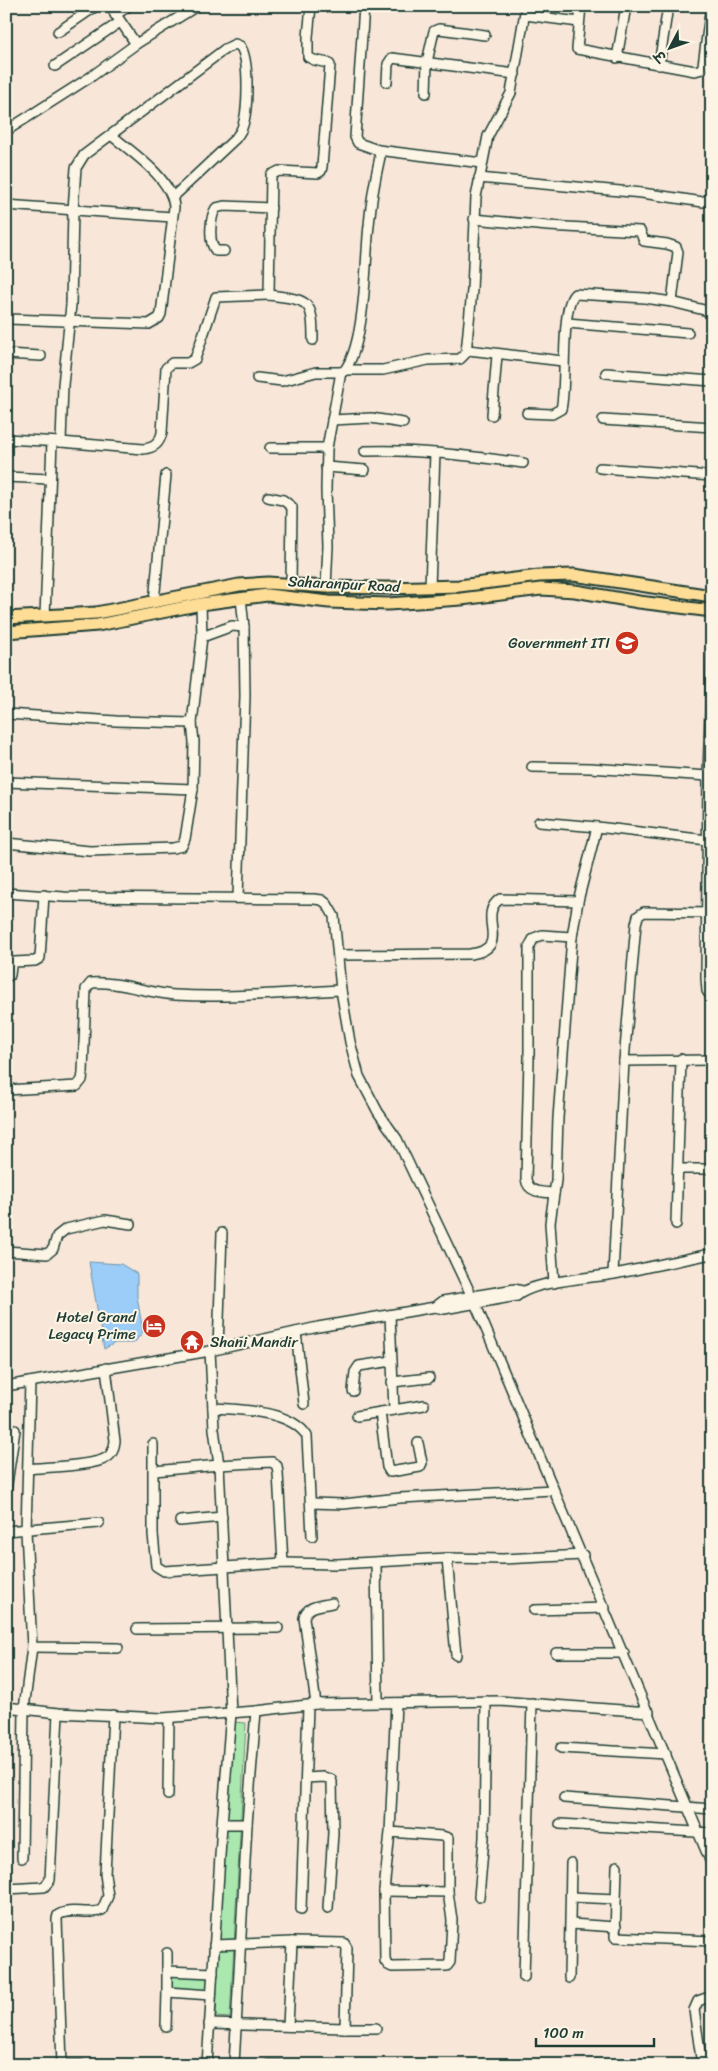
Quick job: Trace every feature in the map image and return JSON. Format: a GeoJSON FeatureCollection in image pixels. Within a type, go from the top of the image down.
{"type":"FeatureCollection","features":[{"type":"Feature","properties":{"kind":"main road","name":"Saharanpur Road"},"geometry":{"type":"LineString","coordinates":[[6,618],[46,616],[97,619],[154,602],[240,585],[268,583],[326,587],[430,587],[459,586],[539,576],[574,576],[712,596]]}},
{"type":"Feature","properties":{"kind":"main road","name":"Saharanpur Road"},"geometry":{"type":"LineString","coordinates":[[6,632],[268,595],[329,602],[388,604],[461,599],[541,589],[575,591],[639,602],[712,611]]}},
{"type":"Feature","properties":{"kind":"street"},"geometry":{"type":"LineString","coordinates":[[58,32],[96,6]]}},
{"type":"Feature","properties":{"kind":"street"},"geometry":{"type":"LineString","coordinates":[[110,6],[136,44]]}},
{"type":"Feature","properties":{"kind":"street"},"geometry":{"type":"LineString","coordinates":[[55,66],[118,18],[129,6]]}},
{"type":"Feature","properties":{"kind":"street"},"geometry":{"type":"LineString","coordinates":[[6,131],[92,76],[136,44],[197,6]]}},
{"type":"Feature","properties":{"kind":"street"},"geometry":{"type":"LineString","coordinates":[[269,295],[271,178],[273,173],[279,171],[318,173],[322,167],[330,65],[308,57],[311,6]]}},
{"type":"Feature","properties":{"kind":"street"},"geometry":{"type":"LineString","coordinates":[[364,6],[356,137],[358,144],[378,150],[482,163]]}},
{"type":"Feature","properties":{"kind":"street"},"geometry":{"type":"LineString","coordinates":[[581,6],[577,50],[696,72],[702,69],[710,6]]}},
{"type":"Feature","properties":{"kind":"street"},"geometry":{"type":"LineString","coordinates":[[617,58],[626,6]]}},
{"type":"Feature","properties":{"kind":"street"},"geometry":{"type":"LineString","coordinates":[[659,65],[668,6]]}},
{"type":"Feature","properties":{"kind":"street"},"geometry":{"type":"LineString","coordinates":[[257,378],[282,381],[316,372],[383,370],[428,360],[460,359],[465,356],[468,350],[474,218],[479,178],[488,136],[511,93],[525,10],[580,22]]}},
{"type":"Feature","properties":{"kind":"street"},"geometry":{"type":"LineString","coordinates":[[426,93],[427,62],[436,30],[485,35]]}},
{"type":"Feature","properties":{"kind":"street"},"geometry":{"type":"LineString","coordinates":[[46,616],[50,479],[63,385],[69,322],[76,168],[84,156],[230,46],[240,46],[245,57],[246,105],[242,129],[236,138],[173,197]]}},
{"type":"Feature","properties":{"kind":"street"},"geometry":{"type":"LineString","coordinates":[[387,82],[388,64],[392,58],[515,74]]}},
{"type":"Feature","properties":{"kind":"street"},"geometry":{"type":"LineString","coordinates":[[8,320],[149,324],[159,318],[161,314],[173,197],[169,189],[138,156],[111,135]]}},
{"type":"Feature","properties":{"kind":"street"},"geometry":{"type":"LineString","coordinates":[[326,587],[328,546],[327,448],[343,371],[353,351],[360,326],[369,222],[380,157],[378,150]]}},
{"type":"Feature","properties":{"kind":"street"},"geometry":{"type":"LineString","coordinates":[[479,178],[650,194],[703,202],[710,198],[712,194]]}},
{"type":"Feature","properties":{"kind":"street"},"geometry":{"type":"LineString","coordinates":[[6,205],[172,217]]}},
{"type":"Feature","properties":{"kind":"street"},"geometry":{"type":"LineString","coordinates":[[224,252],[216,251],[212,246],[212,220],[216,208],[224,206],[271,208]]}},
{"type":"Feature","properties":{"kind":"street"},"geometry":{"type":"LineString","coordinates":[[474,218],[548,226],[640,231],[644,242],[667,244],[676,247],[678,252],[672,302]]}},
{"type":"Feature","properties":{"kind":"street"},"geometry":{"type":"LineString","coordinates":[[527,414],[552,414],[561,409],[563,362],[572,296],[578,293],[630,296],[672,302],[712,312]]}},
{"type":"Feature","properties":{"kind":"street"},"geometry":{"type":"LineString","coordinates":[[6,439],[143,449],[155,446],[160,441],[162,433],[166,368],[172,362],[188,363],[195,359],[216,297],[269,295],[299,299],[308,307],[313,316],[313,340]]}},
{"type":"Feature","properties":{"kind":"street"},"geometry":{"type":"LineString","coordinates":[[567,323],[688,333]]}},
{"type":"Feature","properties":{"kind":"street"},"geometry":{"type":"LineString","coordinates":[[468,350],[563,362]]}},
{"type":"Feature","properties":{"kind":"street"},"geometry":{"type":"LineString","coordinates":[[6,354],[41,356]]}},
{"type":"Feature","properties":{"kind":"street"},"geometry":{"type":"LineString","coordinates":[[492,414],[497,355]]}},
{"type":"Feature","properties":{"kind":"street"},"geometry":{"type":"LineString","coordinates":[[606,373],[712,382]]}},
{"type":"Feature","properties":{"kind":"street"},"geometry":{"type":"LineString","coordinates":[[332,420],[370,418],[403,423]]}},
{"type":"Feature","properties":{"kind":"street"},"geometry":{"type":"LineString","coordinates":[[603,420],[712,427]]}},
{"type":"Feature","properties":{"kind":"street"},"geometry":{"type":"LineString","coordinates":[[270,448],[327,448]]}},
{"type":"Feature","properties":{"kind":"street"},"geometry":{"type":"LineString","coordinates":[[365,451],[435,453],[523,463]]}},
{"type":"Feature","properties":{"kind":"street"},"geometry":{"type":"LineString","coordinates":[[430,587],[435,453]]}},
{"type":"Feature","properties":{"kind":"street"},"geometry":{"type":"LineString","coordinates":[[326,467],[366,470]]}},
{"type":"Feature","properties":{"kind":"street"},"geometry":{"type":"LineString","coordinates":[[600,468],[712,476]]}},
{"type":"Feature","properties":{"kind":"street"},"geometry":{"type":"LineString","coordinates":[[154,602],[166,475]]}},
{"type":"Feature","properties":{"kind":"street"},"geometry":{"type":"LineString","coordinates":[[6,476],[50,479]]}},
{"type":"Feature","properties":{"kind":"street"},"geometry":{"type":"LineString","coordinates":[[268,497],[288,502],[292,508],[291,584]]}},
{"type":"Feature","properties":{"kind":"street"},"geometry":{"type":"LineString","coordinates":[[238,897],[244,759],[244,627],[241,598]]}},
{"type":"Feature","properties":{"kind":"street"},"geometry":{"type":"LineString","coordinates":[[6,843],[90,851],[179,848],[184,843],[193,789],[194,742],[192,723],[202,636],[201,604]]}},
{"type":"Feature","properties":{"kind":"street"},"geometry":{"type":"LineString","coordinates":[[202,636],[232,626],[244,627]]}},
{"type":"Feature","properties":{"kind":"street"},"geometry":{"type":"LineString","coordinates":[[712,650],[707,840],[709,913],[706,978],[707,992],[712,998]]}},
{"type":"Feature","properties":{"kind":"street"},"geometry":{"type":"LineString","coordinates":[[6,714],[116,722],[192,723]]}},
{"type":"Feature","properties":{"kind":"street"},"geometry":{"type":"LineString","coordinates":[[532,767],[590,768],[708,776]]}},
{"type":"Feature","properties":{"kind":"street"},"geometry":{"type":"LineString","coordinates":[[6,782],[193,789]]}},
{"type":"Feature","properties":{"kind":"street"},"geometry":{"type":"LineString","coordinates":[[539,822],[707,840]]}},
{"type":"Feature","properties":{"kind":"street"},"geometry":{"type":"LineString","coordinates":[[554,1283],[550,1233],[572,937],[578,901],[597,827]]}},
{"type":"Feature","properties":{"kind":"street"},"geometry":{"type":"LineString","coordinates":[[6,893],[64,897],[238,897],[322,900],[332,910],[339,955],[341,990],[350,1042],[359,1076],[378,1112],[397,1139],[473,1299],[649,1712],[686,1808],[712,1865]]}},
{"type":"Feature","properties":{"kind":"street"},"geometry":{"type":"LineString","coordinates":[[6,977],[10,975],[10,966],[14,962],[35,961],[40,958],[44,895]]}},
{"type":"Feature","properties":{"kind":"street"},"geometry":{"type":"LineString","coordinates":[[339,955],[470,954],[482,952],[489,949],[492,942],[491,911],[493,904],[500,899],[578,901]]}},
{"type":"Feature","properties":{"kind":"street"},"geometry":{"type":"LineString","coordinates":[[613,1274],[624,1061],[638,916],[644,912],[709,913]]}},
{"type":"Feature","properties":{"kind":"street"},"geometry":{"type":"LineString","coordinates":[[554,1193],[534,1191],[526,1184],[530,947],[534,938],[542,935],[572,937]]}},
{"type":"Feature","properties":{"kind":"street"},"geometry":{"type":"LineString","coordinates":[[6,1090],[77,1086],[80,1084],[83,1073],[86,989],[91,983],[124,986],[177,995],[279,994],[341,990]]}},
{"type":"Feature","properties":{"kind":"street"},"geometry":{"type":"LineString","coordinates":[[676,1224],[681,1059]]}},
{"type":"Feature","properties":{"kind":"street"},"geometry":{"type":"LineString","coordinates":[[624,1061],[712,1060]]}},
{"type":"Feature","properties":{"kind":"street"},"geometry":{"type":"LineString","coordinates":[[678,1169],[712,1169]]}},
{"type":"Feature","properties":{"kind":"street"},"geometry":{"type":"LineString","coordinates":[[6,1251],[47,1254],[54,1249],[57,1236],[66,1229],[105,1220],[131,1224]]}},
{"type":"Feature","properties":{"kind":"street"},"geometry":{"type":"LineString","coordinates":[[207,2065],[231,1713],[220,1464],[213,1408],[214,1349],[222,1232]]}},
{"type":"Feature","properties":{"kind":"street"},"geometry":{"type":"LineString","coordinates":[[6,1386],[435,1307],[444,1309],[473,1299],[515,1289],[523,1291],[554,1283],[613,1274],[712,1254]]}},
{"type":"Feature","properties":{"kind":"street"},"geometry":{"type":"LineString","coordinates":[[390,1315],[394,1410]]}},
{"type":"Feature","properties":{"kind":"street"},"geometry":{"type":"LineString","coordinates":[[296,1332],[304,1404]]}},
{"type":"Feature","properties":{"kind":"street"},"geometry":{"type":"LineString","coordinates":[[353,1390],[355,1372],[359,1366],[392,1361]]}},
{"type":"Feature","properties":{"kind":"street"},"geometry":{"type":"LineString","coordinates":[[28,1469],[97,1462],[110,1456],[115,1441],[106,1368]]}},
{"type":"Feature","properties":{"kind":"street"},"geometry":{"type":"LineString","coordinates":[[392,1382],[429,1378]]}},
{"type":"Feature","properties":{"kind":"street"},"geometry":{"type":"LineString","coordinates":[[22,1858],[24,1709],[32,1647],[26,1530],[30,1382]]}},
{"type":"Feature","properties":{"kind":"street"},"geometry":{"type":"LineString","coordinates":[[357,1416],[424,1404]]}},
{"type":"Feature","properties":{"kind":"street"},"geometry":{"type":"LineString","coordinates":[[213,1408],[260,1412],[280,1418],[302,1429],[307,1436],[312,1536]]}},
{"type":"Feature","properties":{"kind":"street"},"geometry":{"type":"LineString","coordinates":[[380,1412],[387,1467],[390,1472],[420,1467],[422,1463],[418,1443]]}},
{"type":"Feature","properties":{"kind":"street"},"geometry":{"type":"LineString","coordinates":[[6,1429],[15,1430],[6,1490]]}},
{"type":"Feature","properties":{"kind":"street"},"geometry":{"type":"LineString","coordinates":[[153,1444],[153,1539],[156,1566],[164,1571],[283,1563],[376,1562],[447,1558],[504,1559],[583,1555]]}},
{"type":"Feature","properties":{"kind":"street"},"geometry":{"type":"LineString","coordinates":[[154,1471],[220,1464],[266,1462],[276,1466],[283,1563]]}},
{"type":"Feature","properties":{"kind":"street"},"geometry":{"type":"LineString","coordinates":[[311,1503],[343,1504],[400,1498],[553,1490]]}},
{"type":"Feature","properties":{"kind":"street"},"geometry":{"type":"LineString","coordinates":[[180,1521],[222,1517]]}},
{"type":"Feature","properties":{"kind":"street"},"geometry":{"type":"LineString","coordinates":[[6,1531],[100,1523]]}},
{"type":"Feature","properties":{"kind":"street"},"geometry":{"type":"LineString","coordinates":[[447,1558],[456,1655]]}},
{"type":"Feature","properties":{"kind":"street"},"geometry":{"type":"LineString","coordinates":[[376,1562],[378,1703]]}},
{"type":"Feature","properties":{"kind":"street"},"geometry":{"type":"LineString","coordinates":[[301,1909],[306,1778],[312,1705],[304,1618],[307,1610],[332,1603]]}},
{"type":"Feature","properties":{"kind":"street"},"geometry":{"type":"LineString","coordinates":[[534,1610],[605,1608]]}},
{"type":"Feature","properties":{"kind":"street"},"geometry":{"type":"LineString","coordinates":[[137,1629],[278,1628]]}},
{"type":"Feature","properties":{"kind":"street"},"geometry":{"type":"LineString","coordinates":[[32,1647],[118,1648]]}},
{"type":"Feature","properties":{"kind":"street"},"geometry":{"type":"LineString","coordinates":[[556,1653],[624,1653]]}},
{"type":"Feature","properties":{"kind":"street"},"geometry":{"type":"LineString","coordinates":[[6,1707],[169,1718],[312,1705],[486,1701],[649,1712]]}},
{"type":"Feature","properties":{"kind":"street"},"geometry":{"type":"LineString","coordinates":[[479,1896],[484,1838],[486,1701]]}},
{"type":"Feature","properties":{"kind":"street"},"geometry":{"type":"LineString","coordinates":[[390,1832],[448,1838],[448,1892],[452,1920],[449,1965],[443,1968],[392,1967],[388,1966],[385,1961],[384,1891],[390,1832],[396,1703]]}},
{"type":"Feature","properties":{"kind":"street"},"geometry":{"type":"LineString","coordinates":[[524,1978],[532,1703]]}},
{"type":"Feature","properties":{"kind":"street"},"geometry":{"type":"LineString","coordinates":[[234,2065],[247,1824],[256,1711]]}},
{"type":"Feature","properties":{"kind":"street"},"geometry":{"type":"LineString","coordinates":[[6,1889],[44,1887],[50,1880],[58,1712]]}},
{"type":"Feature","properties":{"kind":"street"},"geometry":{"type":"LineString","coordinates":[[62,2065],[56,1919],[63,1912],[90,1913],[102,1910],[108,1896],[105,1874],[113,1715]]}},
{"type":"Feature","properties":{"kind":"street"},"geometry":{"type":"LineString","coordinates":[[168,1795],[169,1718]]}},
{"type":"Feature","properties":{"kind":"street"},"geometry":{"type":"LineString","coordinates":[[561,1748],[666,1754]]}},
{"type":"Feature","properties":{"kind":"street"},"geometry":{"type":"LineString","coordinates":[[306,1778],[323,1776],[331,1779],[332,1782],[333,1833],[328,1908]]}},
{"type":"Feature","properties":{"kind":"street"},"geometry":{"type":"LineString","coordinates":[[564,1798],[712,1809]]}},
{"type":"Feature","properties":{"kind":"street"},"geometry":{"type":"LineString","coordinates":[[222,1824],[247,1824]]}},
{"type":"Feature","properties":{"kind":"street"},"geometry":{"type":"LineString","coordinates":[[560,1824],[712,1833]]}},
{"type":"Feature","properties":{"kind":"street"},"geometry":{"type":"LineString","coordinates":[[569,1978],[571,1863]]}},
{"type":"Feature","properties":{"kind":"street"},"geometry":{"type":"LineString","coordinates":[[617,1866],[615,1937],[712,1941]]}},
{"type":"Feature","properties":{"kind":"street"},"geometry":{"type":"LineString","coordinates":[[384,1891],[448,1892]]}},
{"type":"Feature","properties":{"kind":"street"},"geometry":{"type":"LineString","coordinates":[[571,1897],[616,1899]]}},
{"type":"Feature","properties":{"kind":"street"},"geometry":{"type":"LineString","coordinates":[[571,1924],[616,1927]]}},
{"type":"Feature","properties":{"kind":"street"},"geometry":{"type":"LineString","coordinates":[[214,1946],[241,1943],[292,1942],[341,1942],[346,1945],[345,2028]]}},
{"type":"Feature","properties":{"kind":"street"},"geometry":{"type":"LineString","coordinates":[[288,2026],[292,1942]]}},
{"type":"Feature","properties":{"kind":"street"},"geometry":{"type":"LineString","coordinates":[[166,2027],[167,1953]]}},
{"type":"Feature","properties":{"kind":"street"},"geometry":{"type":"LineString","coordinates":[[167,1971],[212,1973]]}},
{"type":"Feature","properties":{"kind":"street"},"geometry":{"type":"LineString","coordinates":[[167,1992],[211,1995]]}},
{"type":"Feature","properties":{"kind":"street"},"geometry":{"type":"LineString","coordinates":[[702,2065],[694,2010],[698,2001],[712,1996]]}},
{"type":"Feature","properties":{"kind":"street"},"geometry":{"type":"LineString","coordinates":[[210,2024],[376,2028]]}},
{"type":"Feature","properties":{"kind":"street"},"geometry":{"type":"LineString","coordinates":[[68,2065],[81,2065]]}},
{"type":"Feature","properties":{"kind":"street"},"geometry":{"type":"LineString","coordinates":[[268,2065],[281,2065]]}},
{"type":"Feature","properties":{"kind":"green space"},"geometry":{"type":"Polygon","coordinates":[[[232,1722],[246,1723],[230,2018],[216,2017],[217,1992],[171,1989],[170,1975],[217,1976],[232,1722]]]}},
{"type":"Feature","properties":{"kind":"water"},"geometry":{"type":"Polygon","coordinates":[[[89,1262],[121,1264],[137,1274],[137,1296],[143,1332],[134,1343],[115,1343],[104,1349],[89,1262]]]}},
{"type":"Feature","properties":{"kind":"place","name":"Government ITI"},"geometry":{"type":"Point","coordinates":[627,643]}},
{"type":"Feature","properties":{"kind":"place","name":"Hotel Grand Legacy Prime"},"geometry":{"type":"Point","coordinates":[154,1326]}},
{"type":"Feature","properties":{"kind":"place","name":"Shani Mandir"},"geometry":{"type":"Point","coordinates":[192,1342]}}]}
